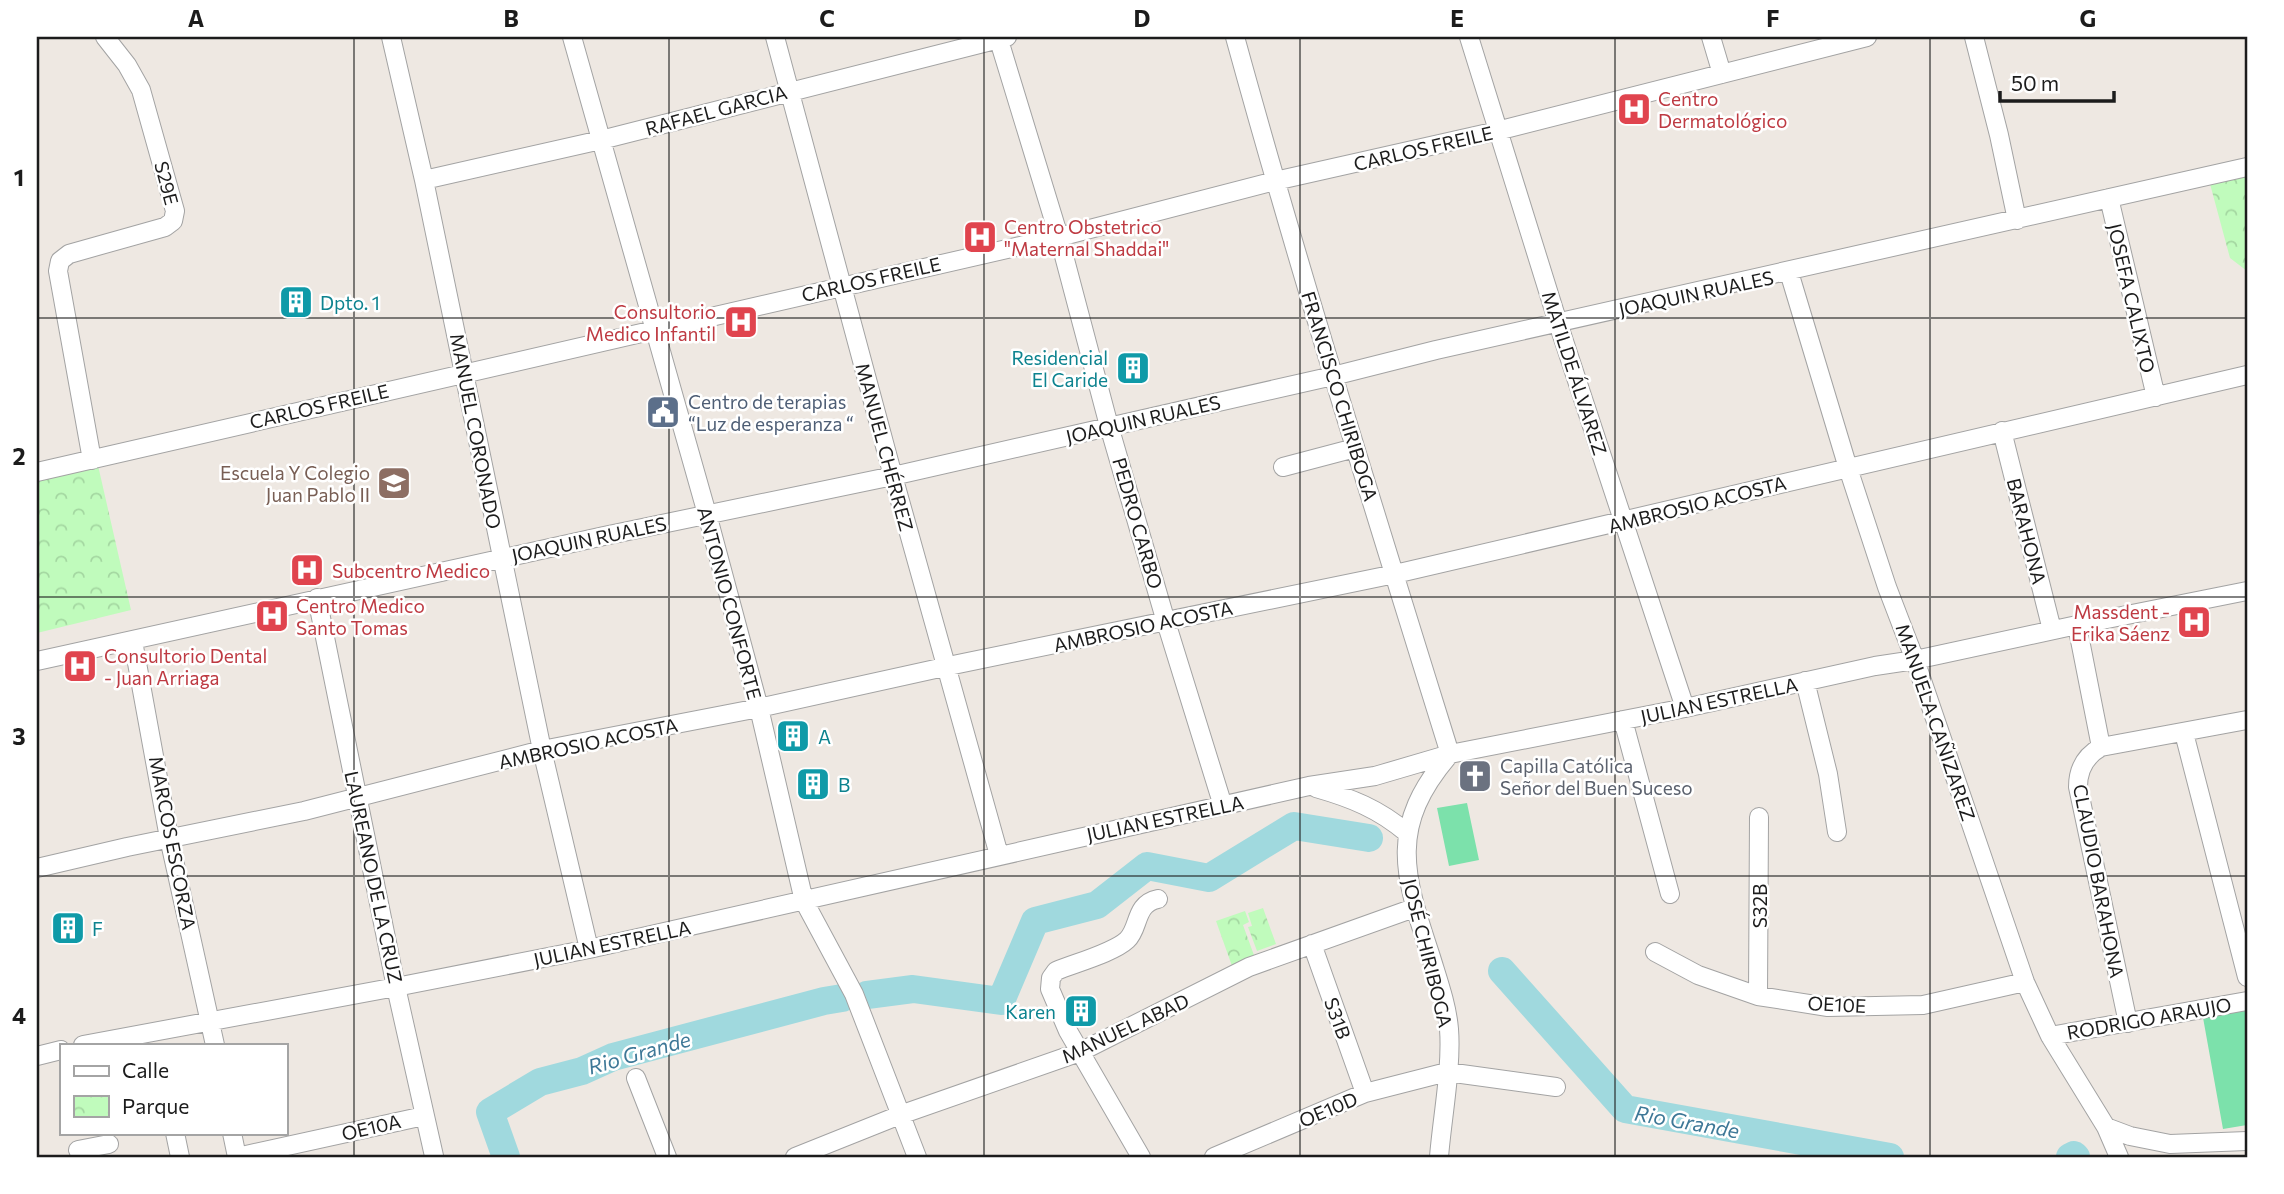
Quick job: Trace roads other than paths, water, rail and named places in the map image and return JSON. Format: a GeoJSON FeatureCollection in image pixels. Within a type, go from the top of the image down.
{"type":"FeatureCollection","features":[{"type":"Feature","properties":{"kind":"street","name":"S29E"},"geometry":{"type":"LineString","coordinates":[[92,460],[58,271],[60,261],[69,254],[165,228],[173,221],[175,211],[141,90],[127,65],[105,37]]}},
{"type":"Feature","properties":{"kind":"street","name":"MANUEL CORONADO"},"geometry":{"type":"LineString","coordinates":[[391,37],[424,180],[542,750],[589,949]]}},
{"type":"Feature","properties":{"kind":"street","name":"ANTONIO CONFORTE"},"geometry":{"type":"LineString","coordinates":[[572,37],[707,514],[759,708],[804,901],[854,994],[917,1157]]}},
{"type":"Feature","properties":{"kind":"street","name":"MANUEL CHÉRREZ"},"geometry":{"type":"LineString","coordinates":[[775,37],[893,476],[999,855]]}},
{"type":"Feature","properties":{"kind":"street","name":"FRANCISCO CHIRIBOGA"},"geometry":{"type":"LineString","coordinates":[[1235,37],[1333,376],[1450,754]]}},
{"type":"Feature","properties":{"kind":"street","name":"MATILDE ÁLVAREZ"},"geometry":{"type":"LineString","coordinates":[[1469,37],[1558,323],[1685,708]]}},
{"type":"Feature","properties":{"kind":"street"},"geometry":{"type":"LineString","coordinates":[[1711,37],[1723,74]]}},
{"type":"Feature","properties":{"kind":"street","name":"CARLOS FREILE"},"geometry":{"type":"LineString","coordinates":[[37,472],[1059,237],[1275,181],[1497,131],[1867,37]]}},
{"type":"Feature","properties":{"kind":"street"},"geometry":{"type":"LineString","coordinates":[[1973,37],[1999,135],[2017,220]]}},
{"type":"Feature","properties":{"kind":"street","name":"RAFAEL GARCIA"},"geometry":{"type":"LineString","coordinates":[[424,180],[601,140],[1001,38]]}},
{"type":"Feature","properties":{"kind":"street","name":"PEDRO CARBO"},"geometry":{"type":"LineString","coordinates":[[1001,38],[1059,237],[1109,426],[1223,806]]}},
{"type":"Feature","properties":{"kind":"street","name":"JOAQUIN RUALES"},"geometry":{"type":"LineString","coordinates":[[37,661],[317,598],[893,476],[2247,167]]}},
{"type":"Feature","properties":{"kind":"street","name":"JOSEFA CALIXTO"},"geometry":{"type":"LineString","coordinates":[[2109,198],[2155,397]]}},
{"type":"Feature","properties":{"kind":"street","name":"MANUELA CAÑIZAREZ"},"geometry":{"type":"LineString","coordinates":[[1789,272],[1887,587],[1915,660],[2025,982],[2050,1036],[2106,1127],[2119,1157]]}},
{"type":"Feature","properties":{"kind":"street","name":"AMBROSIO ACOSTA"},"geometry":{"type":"LineString","coordinates":[[37,868],[304,811],[542,750],[759,708],[1395,574],[2247,375]]}},
{"type":"Feature","properties":{"kind":"street","name":"BARAHONA"},"geometry":{"type":"LineString","coordinates":[[2002,431],[2052,630]]}},
{"type":"Feature","properties":{"kind":"street"},"geometry":{"type":"LineString","coordinates":[[1283,467],[1356,448]]}},
{"type":"Feature","properties":{"kind":"street","name":"JULIAN ESTRELLA"},"geometry":{"type":"LineString","coordinates":[[97,1044],[157,1038],[210,1022],[589,949],[1309,786],[1375,776],[1450,754],[2247,591]]}},
{"type":"Feature","properties":{"kind":"street","name":"LAUREANO DE LA CRUZ"},"geometry":{"type":"LineString","coordinates":[[317,598],[434,1156]]}},
{"type":"Feature","properties":{"kind":"street"},"geometry":{"type":"LineString","coordinates":[[2077,625],[2101,747],[2247,720]]}},
{"type":"Feature","properties":{"kind":"street","name":"MARCOS ESCORZA"},"geometry":{"type":"LineString","coordinates":[[134,641],[169,838],[215,1044]]}},
{"type":"Feature","properties":{"kind":"street"},"geometry":{"type":"LineString","coordinates":[[1805,681],[1828,774],[1837,832]]}},
{"type":"Feature","properties":{"kind":"street"},"geometry":{"type":"LineString","coordinates":[[1623,720],[1670,894]]}},
{"type":"Feature","properties":{"kind":"street"},"geometry":{"type":"LineString","coordinates":[[2184,733],[2247,977]]}},
{"type":"Feature","properties":{"kind":"street","name":"CLAUDIO BARAHONA"},"geometry":{"type":"LineString","coordinates":[[2101,747],[2084,761],[2078,775],[2078,787],[2129,1023]]}},
{"type":"Feature","properties":{"kind":"street","name":"JOSÉ CHIRIBOGA"},"geometry":{"type":"LineString","coordinates":[[1439,1157],[1449,1030],[1441,988],[1414,908],[1407,866],[1407,832],[1418,799],[1430,778],[1450,754]]}},
{"type":"Feature","properties":{"kind":"street"},"geometry":{"type":"LineString","coordinates":[[1309,786],[1368,805],[1407,832]]}},
{"type":"Feature","properties":{"kind":"street","name":"S32B"},"geometry":{"type":"LineString","coordinates":[[1758,996],[1759,817]]}},
{"type":"Feature","properties":{"kind":"street"},"geometry":{"type":"LineString","coordinates":[[1140,1157],[1068,1031],[1050,989],[1051,978],[1056,971],[1116,948],[1129,938],[1140,912],[1158,899]]}},
{"type":"Feature","properties":{"kind":"street","name":"MANUEL ABAD"},"geometry":{"type":"LineString","coordinates":[[795,1157],[900,1115],[1080,1052],[1249,967],[1414,908]]}},
{"type":"Feature","properties":{"kind":"street","name":"S31B"},"geometry":{"type":"LineString","coordinates":[[1311,944],[1365,1093]]}},
{"type":"Feature","properties":{"kind":"street","name":"OE10E"},"geometry":{"type":"LineString","coordinates":[[1655,953],[1698,975],[1758,996],[1828,1007],[1923,1005],[2025,982]]}},
{"type":"Feature","properties":{"kind":"street","name":"RODRIGO ARAUJO"},"geometry":{"type":"LineString","coordinates":[[2050,1036],[2247,1001]]}},
{"type":"Feature","properties":{"kind":"street"},"geometry":{"type":"LineString","coordinates":[[37,1055],[60,1050]]}},
{"type":"Feature","properties":{"kind":"street"},"geometry":{"type":"LineString","coordinates":[[1447,1072],[1556,1087]]}},
{"type":"Feature","properties":{"kind":"street","name":"OE10D"},"geometry":{"type":"LineString","coordinates":[[1214,1157],[1365,1093],[1447,1072]]}},
{"type":"Feature","properties":{"kind":"street"},"geometry":{"type":"LineString","coordinates":[[636,1078],[667,1157]]}},
{"type":"Feature","properties":{"kind":"street","name":"OE10A"},"geometry":{"type":"LineString","coordinates":[[237,1157],[424,1116]]}},
{"type":"Feature","properties":{"kind":"street"},"geometry":{"type":"LineString","coordinates":[[2106,1127],[2130,1136],[2170,1144],[2247,1140]]}},
{"type":"Feature","properties":{"kind":"street"},"geometry":{"type":"LineString","coordinates":[[175,1134],[180,1157]]}},
{"type":"Feature","properties":{"kind":"street"},"geometry":{"type":"LineString","coordinates":[[232,1134],[237,1157]]}},
{"type":"Feature","properties":{"kind":"street"},"geometry":{"type":"LineString","coordinates":[[78,1150],[110,1145]]}},
{"type":"Feature","properties":{"kind":"waterway","name":"Rio Grande"},"geometry":{"type":"LineString","coordinates":[[867,995],[913,989],[1001,1001],[1035,921],[1097,905],[1147,866],[1209,878],[1294,826],[1369,838]]}},
{"type":"Feature","properties":{"kind":"waterway","name":"Rio Grande"},"geometry":{"type":"LineString","coordinates":[[1502,971],[1625,1109],[1890,1157]]}},
{"type":"Feature","properties":{"kind":"waterway","name":"Rio Grande"},"geometry":{"type":"LineString","coordinates":[[506,1157],[490,1112],[540,1082],[582,1071],[613,1057],[842,998]]}},
{"type":"Feature","properties":{"kind":"waterway","name":"Rio Grande"},"geometry":{"type":"LineString","coordinates":[[2070,1157],[2076,1157]]}},
{"type":"Feature","properties":{"kind":"place","name":"Centro Dermatológico"},"geometry":{"type":"Point","coordinates":[1634,109]}},
{"type":"Feature","properties":{"kind":"place","name":"Centro Obstetrico \"Maternal Shaddai\""},"geometry":{"type":"Point","coordinates":[980,237]}},
{"type":"Feature","properties":{"kind":"place","name":"Dpto. 1"},"geometry":{"type":"Point","coordinates":[296,302]}},
{"type":"Feature","properties":{"kind":"place","name":"Consultorio Medico Infantil"},"geometry":{"type":"Point","coordinates":[741,322]}},
{"type":"Feature","properties":{"kind":"place","name":"Residencial El Caride"},"geometry":{"type":"Point","coordinates":[1133,368]}},
{"type":"Feature","properties":{"kind":"place","name":"Centro de terapias “Luz de esperanza “"},"geometry":{"type":"Point","coordinates":[663,412]}},
{"type":"Feature","properties":{"kind":"place","name":"Escuela Y Colegio Juan Pablo II"},"geometry":{"type":"Point","coordinates":[394,483]}},
{"type":"Feature","properties":{"kind":"place","name":"Subcentro Medico"},"geometry":{"type":"Point","coordinates":[307,570]}},
{"type":"Feature","properties":{"kind":"place","name":"Centro Medico Santo Tomas"},"geometry":{"type":"Point","coordinates":[272,616]}},
{"type":"Feature","properties":{"kind":"place","name":"Massdent - Erika Sáenz"},"geometry":{"type":"Point","coordinates":[2194,622]}},
{"type":"Feature","properties":{"kind":"place","name":"Consultorio Dental - Juan Arriaga"},"geometry":{"type":"Point","coordinates":[80,666]}},
{"type":"Feature","properties":{"kind":"place","name":"A"},"geometry":{"type":"Point","coordinates":[793,736]}},
{"type":"Feature","properties":{"kind":"place","name":"Capilla Católica Señor del Buen Suceso"},"geometry":{"type":"Point","coordinates":[1475,776]}},
{"type":"Feature","properties":{"kind":"place","name":"B"},"geometry":{"type":"Point","coordinates":[813,784]}},
{"type":"Feature","properties":{"kind":"place","name":"F"},"geometry":{"type":"Point","coordinates":[68,928]}},
{"type":"Feature","properties":{"kind":"place","name":"Karen"},"geometry":{"type":"Point","coordinates":[1081,1011]}}]}
